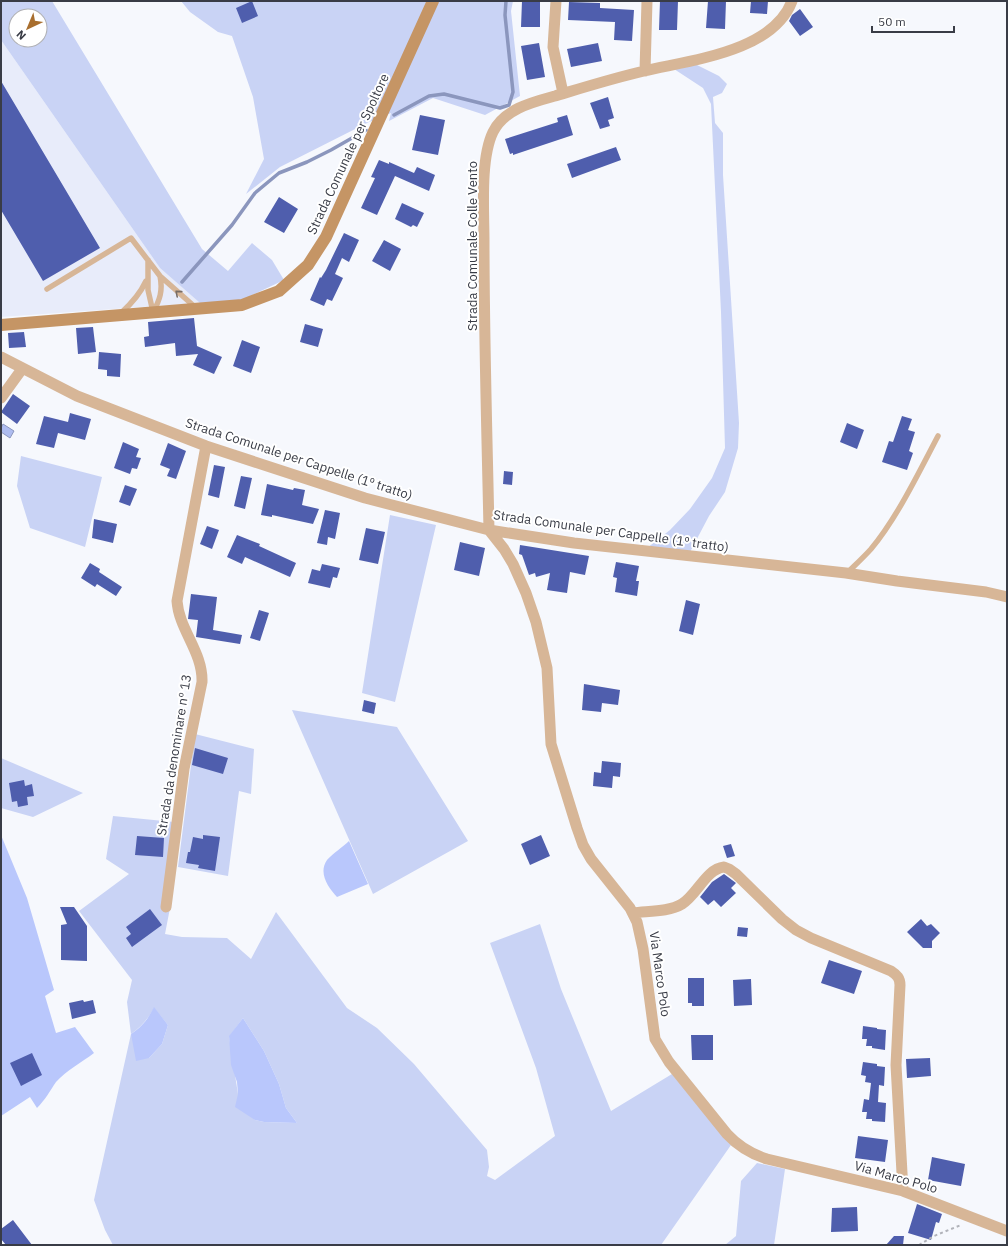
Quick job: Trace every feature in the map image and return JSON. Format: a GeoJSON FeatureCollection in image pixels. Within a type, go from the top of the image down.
{"type":"FeatureCollection","features":[{"type":"Feature","properties":{"kind":"street","name":"Strada Comunale per Spoltore"},"geometry":{"type":"LineString","coordinates":[[1,325],[242,305],[278,291],[308,265],[326,237],[433,1]]}},
{"type":"Feature","properties":{"kind":"street"},"geometry":{"type":"LineString","coordinates":[[556,1],[553,46],[563,93]]}},
{"type":"Feature","properties":{"kind":"street"},"geometry":{"type":"LineString","coordinates":[[645,71],[647,1]]}},
{"type":"Feature","properties":{"kind":"street","name":"Strada Comunale Colle Vento"},"geometry":{"type":"LineString","coordinates":[[489,530],[484,276],[486,154],[493,132],[506,116],[526,105],[563,93],[645,71],[721,54],[745,45],[760,36],[779,21],[786,13],[792,1]]}},
{"type":"Feature","properties":{"kind":"street","name":"Strada Comunale per Cappelle (1º tratto)"},"geometry":{"type":"LineString","coordinates":[[1,357],[83,399],[206,446],[365,498],[489,530],[574,544],[846,573],[986,592],[1007,597]]}},
{"type":"Feature","properties":{"kind":"street"},"geometry":{"type":"LineString","coordinates":[[1,398],[22,369]]}},
{"type":"Feature","properties":{"kind":"street","name":"Strada da denominare nº 13"},"geometry":{"type":"LineString","coordinates":[[166,907],[184,769],[202,682],[201,670],[197,655],[179,614],[177,601],[206,446]]}},
{"type":"Feature","properties":{"kind":"street","name":"Via Marco Polo"},"geometry":{"type":"LineString","coordinates":[[489,530],[513,564],[526,593],[536,622],[547,668],[551,744],[574,822],[583,845],[591,859],[633,913],[637,922],[642,941],[653,1026],[657,1043],[672,1066],[736,1144],[749,1152],[761,1157],[903,1191],[1007,1231]]}},
{"type":"Feature","properties":{"kind":"street"},"geometry":{"type":"LineString","coordinates":[[633,913],[668,909],[680,905],[692,896],[713,872],[718,868],[724,867],[736,874],[782,919],[796,930],[811,938],[891,971],[897,975],[900,985],[896,1075],[903,1191]]}},
{"type":"Feature","properties":{"kind":"lane"},"geometry":{"type":"LineString","coordinates":[[47,289],[131,238],[160,276],[196,309]]}},
{"type":"Feature","properties":{"kind":"lane"},"geometry":{"type":"LineString","coordinates":[[148,260],[148,290],[153,312]]}},
{"type":"Feature","properties":{"kind":"lane"},"geometry":{"type":"LineString","coordinates":[[153,312],[159,301],[162,290],[160,276]]}},
{"type":"Feature","properties":{"kind":"lane"},"geometry":{"type":"LineString","coordinates":[[118,315],[136,298],[147,279]]}},
{"type":"Feature","properties":{"kind":"lane"},"geometry":{"type":"LineString","coordinates":[[846,573],[867,554],[878,540],[904,499],[938,436]]}},
{"type":"Feature","properties":{"kind":"path"},"geometry":{"type":"LineString","coordinates":[[919,1245],[934,1236],[977,1219]]}},
{"type":"Feature","properties":{"kind":"shaded area"},"geometry":{"type":"Polygon","coordinates":[[[1,1],[52,1],[202,249],[228,271],[252,243],[272,260],[284,280],[242,300],[200,303],[160,268],[1,40],[1,1]]]}},
{"type":"Feature","properties":{"kind":"shaded area"},"geometry":{"type":"Polygon","coordinates":[[[181,1],[513,1],[511,11],[520,96],[485,115],[433,98],[389,121],[391,113],[369,122],[280,167],[246,194],[264,159],[253,97],[232,36],[218,32],[190,12],[181,1]]]}},
{"type":"Feature","properties":{"kind":"shaded area"},"geometry":{"type":"Polygon","coordinates":[[[1,40],[160,268],[200,303],[1,317],[1,40]]]}},
{"type":"Feature","properties":{"kind":"shaded area"},"geometry":{"type":"Polygon","coordinates":[[[693,63],[719,76],[727,84],[722,93],[713,97],[715,123],[723,133],[723,175],[739,423],[738,448],[725,492],[709,516],[690,552],[647,548],[670,530],[690,509],[712,478],[725,448],[721,312],[711,104],[703,88],[674,69],[693,63]]]}},
{"type":"Feature","properties":{"kind":"shaded area"},"geometry":{"type":"Polygon","coordinates":[[[3,424],[14,431],[10,438],[1,432],[3,424]]]}},
{"type":"Feature","properties":{"kind":"shaded area"},"geometry":{"type":"Polygon","coordinates":[[[21,456],[102,477],[85,547],[30,528],[17,486],[21,456]]]}},
{"type":"Feature","properties":{"kind":"shaded area"},"geometry":{"type":"Polygon","coordinates":[[[390,515],[436,525],[395,702],[362,693],[390,515]]]}},
{"type":"Feature","properties":{"kind":"shaded area"},"geometry":{"type":"Polygon","coordinates":[[[292,710],[397,727],[468,841],[373,894],[292,710]]]}},
{"type":"Feature","properties":{"kind":"shaded area"},"geometry":{"type":"Polygon","coordinates":[[[195,734],[254,749],[251,794],[239,791],[228,876],[178,867],[195,734]]]}},
{"type":"Feature","properties":{"kind":"shaded area"},"geometry":{"type":"Polygon","coordinates":[[[1,758],[83,793],[33,817],[1,808],[1,758]]]}},
{"type":"Feature","properties":{"kind":"shaded area"},"geometry":{"type":"Polygon","coordinates":[[[113,816],[174,822],[170,908],[165,934],[182,937],[227,938],[251,959],[276,912],[347,1008],[377,1028],[414,1064],[487,1150],[489,1167],[487,1176],[495,1180],[555,1136],[536,1068],[490,943],[540,924],[561,989],[611,1111],[672,1074],[731,1145],[661,1245],[113,1245],[105,1230],[94,1200],[131,1034],[127,1002],[132,980],[79,911],[129,874],[106,859],[113,816]],[[154,1008],[149,1016],[131,1034],[149,1058],[162,1044],[168,1025],[154,1008]],[[243,1018],[229,1037],[238,1094],[255,1120],[264,1122],[297,1123],[286,1108],[279,1084],[264,1051],[243,1018]]]}},
{"type":"Feature","properties":{"kind":"shaded area"},"geometry":{"type":"Polygon","coordinates":[[[1,835],[27,898],[54,990],[45,996],[56,1033],[75,1027],[94,1053],[60,1078],[37,1108],[30,1097],[1,1116],[1,835]]]}},
{"type":"Feature","properties":{"kind":"shaded area"},"geometry":{"type":"Polygon","coordinates":[[[349,841],[368,884],[337,897],[325,880],[324,865],[329,857],[349,841]]]}},
{"type":"Feature","properties":{"kind":"shaded area"},"geometry":{"type":"Polygon","coordinates":[[[154,1007],[168,1025],[162,1044],[149,1058],[136,1061],[131,1034],[144,1022],[154,1007]]]}},
{"type":"Feature","properties":{"kind":"shaded area"},"geometry":{"type":"Polygon","coordinates":[[[243,1018],[264,1051],[279,1084],[286,1108],[297,1123],[264,1122],[255,1120],[235,1107],[238,1094],[237,1082],[231,1065],[229,1036],[243,1018]]]}},
{"type":"Feature","properties":{"kind":"shaded area"},"geometry":{"type":"Polygon","coordinates":[[[757,1163],[785,1169],[774,1245],[725,1245],[736,1236],[741,1181],[757,1163]]]}},
{"type":"Feature","properties":{"kind":"building"},"geometry":{"type":"Polygon","coordinates":[[[252,1],[258,16],[242,23],[236,8],[252,1]]]}},
{"type":"Feature","properties":{"kind":"building"},"geometry":{"type":"Polygon","coordinates":[[[522,1],[540,1],[540,27],[521,27],[522,1]]]}},
{"type":"Feature","properties":{"kind":"building"},"geometry":{"type":"Polygon","coordinates":[[[660,1],[678,1],[677,30],[659,30],[660,1]]]}},
{"type":"Feature","properties":{"kind":"building"},"geometry":{"type":"Polygon","coordinates":[[[708,1],[726,1],[725,29],[706,28],[708,1]]]}},
{"type":"Feature","properties":{"kind":"building"},"geometry":{"type":"Polygon","coordinates":[[[751,1],[768,1],[767,14],[750,13],[751,1]]]}},
{"type":"Feature","properties":{"kind":"building"},"geometry":{"type":"Polygon","coordinates":[[[569,2],[600,3],[600,8],[634,10],[632,41],[614,40],[615,22],[568,20],[569,2]]]}},
{"type":"Feature","properties":{"kind":"building"},"geometry":{"type":"Polygon","coordinates":[[[800,9],[813,27],[800,36],[789,21],[792,15],[800,9]]]}},
{"type":"Feature","properties":{"kind":"building"},"geometry":{"type":"Polygon","coordinates":[[[539,43],[545,77],[527,80],[521,46],[539,43]]]}},
{"type":"Feature","properties":{"kind":"building"},"geometry":{"type":"Polygon","coordinates":[[[598,43],[602,61],[571,67],[567,49],[598,43]]]}},
{"type":"Feature","properties":{"kind":"building"},"geometry":{"type":"Polygon","coordinates":[[[1,81],[100,248],[43,281],[1,210],[1,81]]]}},
{"type":"Feature","properties":{"kind":"building"},"geometry":{"type":"Polygon","coordinates":[[[608,97],[614,118],[608,120],[610,126],[600,129],[590,103],[608,97]]]}},
{"type":"Feature","properties":{"kind":"building"},"geometry":{"type":"Polygon","coordinates":[[[420,115],[445,120],[438,155],[412,150],[420,115]]]}},
{"type":"Feature","properties":{"kind":"building"},"geometry":{"type":"Polygon","coordinates":[[[567,115],[573,135],[513,155],[513,153],[510,154],[505,139],[558,122],[557,118],[567,115]]]}},
{"type":"Feature","properties":{"kind":"building"},"geometry":{"type":"Polygon","coordinates":[[[616,147],[621,160],[572,178],[567,164],[616,147]]]}},
{"type":"Feature","properties":{"kind":"building"},"geometry":{"type":"Polygon","coordinates":[[[379,160],[389,164],[389,162],[414,173],[417,167],[435,175],[429,191],[395,176],[377,215],[361,208],[375,178],[371,177],[379,160]]]}},
{"type":"Feature","properties":{"kind":"building"},"geometry":{"type":"Polygon","coordinates":[[[279,197],[298,209],[284,233],[264,222],[279,197]]]}},
{"type":"Feature","properties":{"kind":"building"},"geometry":{"type":"Polygon","coordinates":[[[402,203],[424,213],[417,227],[413,225],[411,227],[395,219],[402,203]]]}},
{"type":"Feature","properties":{"kind":"building"},"geometry":{"type":"Polygon","coordinates":[[[344,233],[359,240],[349,262],[342,258],[335,274],[343,278],[332,301],[327,299],[324,306],[310,300],[320,277],[321,278],[326,270],[344,233]]]}},
{"type":"Feature","properties":{"kind":"building"},"geometry":{"type":"Polygon","coordinates":[[[384,240],[401,249],[390,271],[372,261],[384,240]]]}},
{"type":"Feature","properties":{"kind":"building"},"geometry":{"type":"Polygon","coordinates":[[[194,318],[197,346],[222,357],[214,374],[193,365],[198,354],[176,356],[175,343],[145,347],[144,337],[149,336],[148,322],[194,318]]]}},
{"type":"Feature","properties":{"kind":"building"},"geometry":{"type":"Polygon","coordinates":[[[305,324],[323,329],[318,347],[300,342],[305,324]]]}},
{"type":"Feature","properties":{"kind":"building"},"geometry":{"type":"Polygon","coordinates":[[[93,327],[96,352],[78,354],[76,328],[93,327]]]}},
{"type":"Feature","properties":{"kind":"building"},"geometry":{"type":"Polygon","coordinates":[[[24,332],[26,347],[9,348],[8,333],[24,332]]]}},
{"type":"Feature","properties":{"kind":"building"},"geometry":{"type":"Polygon","coordinates":[[[242,340],[260,347],[251,373],[233,366],[242,340]]]}},
{"type":"Feature","properties":{"kind":"building"},"geometry":{"type":"Polygon","coordinates":[[[99,352],[121,354],[120,377],[107,376],[107,370],[98,369],[99,352]]]}},
{"type":"Feature","properties":{"kind":"building"},"geometry":{"type":"Polygon","coordinates":[[[13,394],[30,406],[17,424],[1,412],[13,394]]]}},
{"type":"Feature","properties":{"kind":"building"},"geometry":{"type":"Polygon","coordinates":[[[70,413],[91,419],[85,440],[58,433],[54,448],[36,444],[44,416],[68,422],[70,413]]]}},
{"type":"Feature","properties":{"kind":"building"},"geometry":{"type":"Polygon","coordinates":[[[902,416],[912,419],[908,430],[915,432],[909,451],[913,453],[907,470],[882,462],[889,441],[893,442],[902,416]]]}},
{"type":"Feature","properties":{"kind":"building"},"geometry":{"type":"Polygon","coordinates":[[[847,423],[864,430],[857,449],[840,442],[847,423]]]}},
{"type":"Feature","properties":{"kind":"building"},"geometry":{"type":"Polygon","coordinates":[[[123,442],[139,449],[136,457],[141,458],[137,469],[132,468],[130,474],[114,468],[123,442]]]}},
{"type":"Feature","properties":{"kind":"building"},"geometry":{"type":"Polygon","coordinates":[[[168,443],[186,451],[176,479],[167,476],[170,469],[160,465],[168,443]]]}},
{"type":"Feature","properties":{"kind":"building"},"geometry":{"type":"Polygon","coordinates":[[[214,465],[225,467],[219,498],[208,495],[214,465]]]}},
{"type":"Feature","properties":{"kind":"building"},"geometry":{"type":"Polygon","coordinates":[[[504,471],[513,472],[512,485],[503,484],[504,471]]]}},
{"type":"Feature","properties":{"kind":"building"},"geometry":{"type":"Polygon","coordinates":[[[241,476],[252,478],[245,509],[234,506],[241,476]]]}},
{"type":"Feature","properties":{"kind":"building"},"geometry":{"type":"Polygon","coordinates":[[[267,484],[293,490],[294,488],[305,490],[302,505],[319,509],[313,524],[272,515],[272,517],[261,515],[267,484]]]}},
{"type":"Feature","properties":{"kind":"building"},"geometry":{"type":"Polygon","coordinates":[[[125,485],[137,489],[130,506],[119,502],[125,485]]]}},
{"type":"Feature","properties":{"kind":"building"},"geometry":{"type":"Polygon","coordinates":[[[325,510],[340,513],[335,539],[328,537],[327,545],[317,543],[325,510]]]}},
{"type":"Feature","properties":{"kind":"building"},"geometry":{"type":"Polygon","coordinates":[[[94,519],[117,524],[113,543],[92,538],[94,519]]]}},
{"type":"Feature","properties":{"kind":"building"},"geometry":{"type":"Polygon","coordinates":[[[207,526],[219,530],[212,549],[200,544],[207,526]]]}},
{"type":"Feature","properties":{"kind":"building"},"geometry":{"type":"Polygon","coordinates":[[[366,528],[385,532],[378,564],[359,560],[366,528]]]}},
{"type":"Feature","properties":{"kind":"building"},"geometry":{"type":"Polygon","coordinates":[[[237,535],[260,544],[259,546],[296,563],[290,577],[245,557],[242,564],[227,557],[237,535]]]}},
{"type":"Feature","properties":{"kind":"building"},"geometry":{"type":"Polygon","coordinates":[[[460,542],[485,548],[479,576],[454,570],[460,542]]]}},
{"type":"Feature","properties":{"kind":"building"},"geometry":{"type":"Polygon","coordinates":[[[520,545],[589,556],[585,575],[570,572],[567,593],[547,590],[550,573],[536,577],[535,573],[529,575],[522,555],[519,554],[520,545]]]}},
{"type":"Feature","properties":{"kind":"building"},"geometry":{"type":"Polygon","coordinates":[[[616,562],[639,566],[636,581],[639,581],[637,596],[615,592],[617,578],[613,577],[616,562]]]}},
{"type":"Feature","properties":{"kind":"building"},"geometry":{"type":"Polygon","coordinates":[[[90,563],[100,569],[99,572],[122,587],[116,596],[97,584],[95,587],[81,578],[90,563]]]}},
{"type":"Feature","properties":{"kind":"building"},"geometry":{"type":"Polygon","coordinates":[[[322,564],[340,568],[337,578],[333,577],[330,588],[308,583],[312,569],[320,571],[322,564]]]}},
{"type":"Feature","properties":{"kind":"building"},"geometry":{"type":"Polygon","coordinates":[[[191,594],[217,597],[213,630],[242,635],[240,644],[196,637],[198,620],[188,619],[191,594]]]}},
{"type":"Feature","properties":{"kind":"building"},"geometry":{"type":"Polygon","coordinates":[[[686,600],[700,604],[693,635],[679,631],[686,600]]]}},
{"type":"Feature","properties":{"kind":"building"},"geometry":{"type":"Polygon","coordinates":[[[259,610],[269,613],[260,641],[250,638],[259,610]]]}},
{"type":"Feature","properties":{"kind":"building"},"geometry":{"type":"Polygon","coordinates":[[[584,684],[620,690],[618,705],[602,703],[601,712],[582,710],[584,684]]]}},
{"type":"Feature","properties":{"kind":"building"},"geometry":{"type":"Polygon","coordinates":[[[364,700],[376,703],[374,714],[362,711],[364,700]]]}},
{"type":"Feature","properties":{"kind":"building"},"geometry":{"type":"Polygon","coordinates":[[[195,748],[228,758],[223,774],[192,765],[195,748]]]}},
{"type":"Feature","properties":{"kind":"building"},"geometry":{"type":"Polygon","coordinates":[[[602,761],[621,763],[620,777],[613,776],[612,788],[593,786],[594,772],[601,773],[602,761]]]}},
{"type":"Feature","properties":{"kind":"building"},"geometry":{"type":"Polygon","coordinates":[[[24,780],[25,786],[32,784],[34,796],[27,797],[28,805],[18,807],[17,801],[12,802],[9,783],[24,780]]]}},
{"type":"Feature","properties":{"kind":"building"},"geometry":{"type":"Polygon","coordinates":[[[203,835],[220,837],[215,871],[198,868],[199,865],[186,863],[193,837],[203,839],[203,835]]]}},
{"type":"Feature","properties":{"kind":"building"},"geometry":{"type":"Polygon","coordinates":[[[541,835],[550,856],[530,865],[521,844],[541,835]]]}},
{"type":"Feature","properties":{"kind":"building"},"geometry":{"type":"Polygon","coordinates":[[[137,836],[164,838],[163,857],[135,855],[137,836]]]}},
{"type":"Feature","properties":{"kind":"building"},"geometry":{"type":"Polygon","coordinates":[[[731,844],[735,856],[727,858],[723,846],[731,844]]]}},
{"type":"Feature","properties":{"kind":"building"},"geometry":{"type":"Polygon","coordinates":[[[724,874],[736,883],[731,888],[736,893],[721,907],[714,900],[708,905],[700,897],[712,882],[724,874]]]}},
{"type":"Feature","properties":{"kind":"building"},"geometry":{"type":"Polygon","coordinates":[[[60,907],[74,907],[87,926],[87,961],[61,960],[61,925],[67,924],[60,907]]]}},
{"type":"Feature","properties":{"kind":"building"},"geometry":{"type":"Polygon","coordinates":[[[150,909],[162,925],[132,947],[126,938],[131,934],[126,927],[150,909]]]}},
{"type":"Feature","properties":{"kind":"building"},"geometry":{"type":"Polygon","coordinates":[[[921,919],[927,926],[931,924],[940,933],[932,941],[932,948],[923,948],[907,932],[921,919]]]}},
{"type":"Feature","properties":{"kind":"building"},"geometry":{"type":"Polygon","coordinates":[[[738,927],[748,928],[747,937],[737,936],[738,927]]]}},
{"type":"Feature","properties":{"kind":"building"},"geometry":{"type":"Polygon","coordinates":[[[829,960],[862,971],[854,994],[821,983],[829,960]]]}},
{"type":"Feature","properties":{"kind":"building"},"geometry":{"type":"Polygon","coordinates":[[[688,978],[704,978],[704,1006],[692,1006],[692,1003],[688,1003],[688,978]]]}},
{"type":"Feature","properties":{"kind":"building"},"geometry":{"type":"Polygon","coordinates":[[[751,979],[752,1005],[734,1006],[733,980],[751,979]]]}},
{"type":"Feature","properties":{"kind":"building"},"geometry":{"type":"Polygon","coordinates":[[[83,1000],[84,1002],[93,1000],[96,1013],[72,1019],[69,1003],[83,1000]]]}},
{"type":"Feature","properties":{"kind":"building"},"geometry":{"type":"Polygon","coordinates":[[[863,1026],[886,1030],[885,1050],[872,1048],[872,1046],[866,1046],[867,1039],[862,1039],[863,1026]]]}},
{"type":"Feature","properties":{"kind":"building"},"geometry":{"type":"Polygon","coordinates":[[[691,1035],[713,1035],[713,1060],[692,1060],[691,1035]]]}},
{"type":"Feature","properties":{"kind":"building"},"geometry":{"type":"Polygon","coordinates":[[[32,1053],[42,1075],[21,1086],[10,1063],[32,1053]]]}},
{"type":"Feature","properties":{"kind":"building"},"geometry":{"type":"Polygon","coordinates":[[[930,1058],[931,1076],[907,1078],[906,1059],[930,1058]]]}},
{"type":"Feature","properties":{"kind":"building"},"geometry":{"type":"Polygon","coordinates":[[[863,1062],[885,1067],[884,1086],[879,1085],[878,1102],[886,1103],[885,1122],[866,1119],[867,1112],[862,1112],[864,1099],[869,1100],[871,1083],[865,1082],[866,1076],[861,1075],[863,1062]]]}},
{"type":"Feature","properties":{"kind":"building"},"geometry":{"type":"Polygon","coordinates":[[[858,1136],[888,1140],[885,1162],[855,1158],[858,1136]]]}},
{"type":"Feature","properties":{"kind":"building"},"geometry":{"type":"Polygon","coordinates":[[[932,1157],[965,1164],[961,1186],[928,1180],[932,1157]]]}},
{"type":"Feature","properties":{"kind":"building"},"geometry":{"type":"Polygon","coordinates":[[[917,1204],[942,1214],[939,1223],[936,1222],[931,1240],[908,1233],[917,1204]]]}},
{"type":"Feature","properties":{"kind":"building"},"geometry":{"type":"Polygon","coordinates":[[[857,1207],[858,1231],[831,1232],[832,1208],[857,1207]]]}},
{"type":"Feature","properties":{"kind":"building"},"geometry":{"type":"Polygon","coordinates":[[[13,1220],[32,1245],[6,1245],[1,1239],[1,1229],[13,1220]]]}},
{"type":"Feature","properties":{"kind":"building"},"geometry":{"type":"Polygon","coordinates":[[[894,1236],[904,1236],[903,1245],[886,1245],[894,1236]]]}},
{"type":"Feature","properties":{"kind":"waterway"},"geometry":{"type":"LineString","coordinates":[[394,115],[429,96],[444,94],[500,108],[509,105],[513,92],[505,15],[506,1]]}},
{"type":"Feature","properties":{"kind":"waterway"},"geometry":{"type":"LineString","coordinates":[[182,282],[232,225],[255,193],[279,173],[307,162],[366,130]]}}]}
